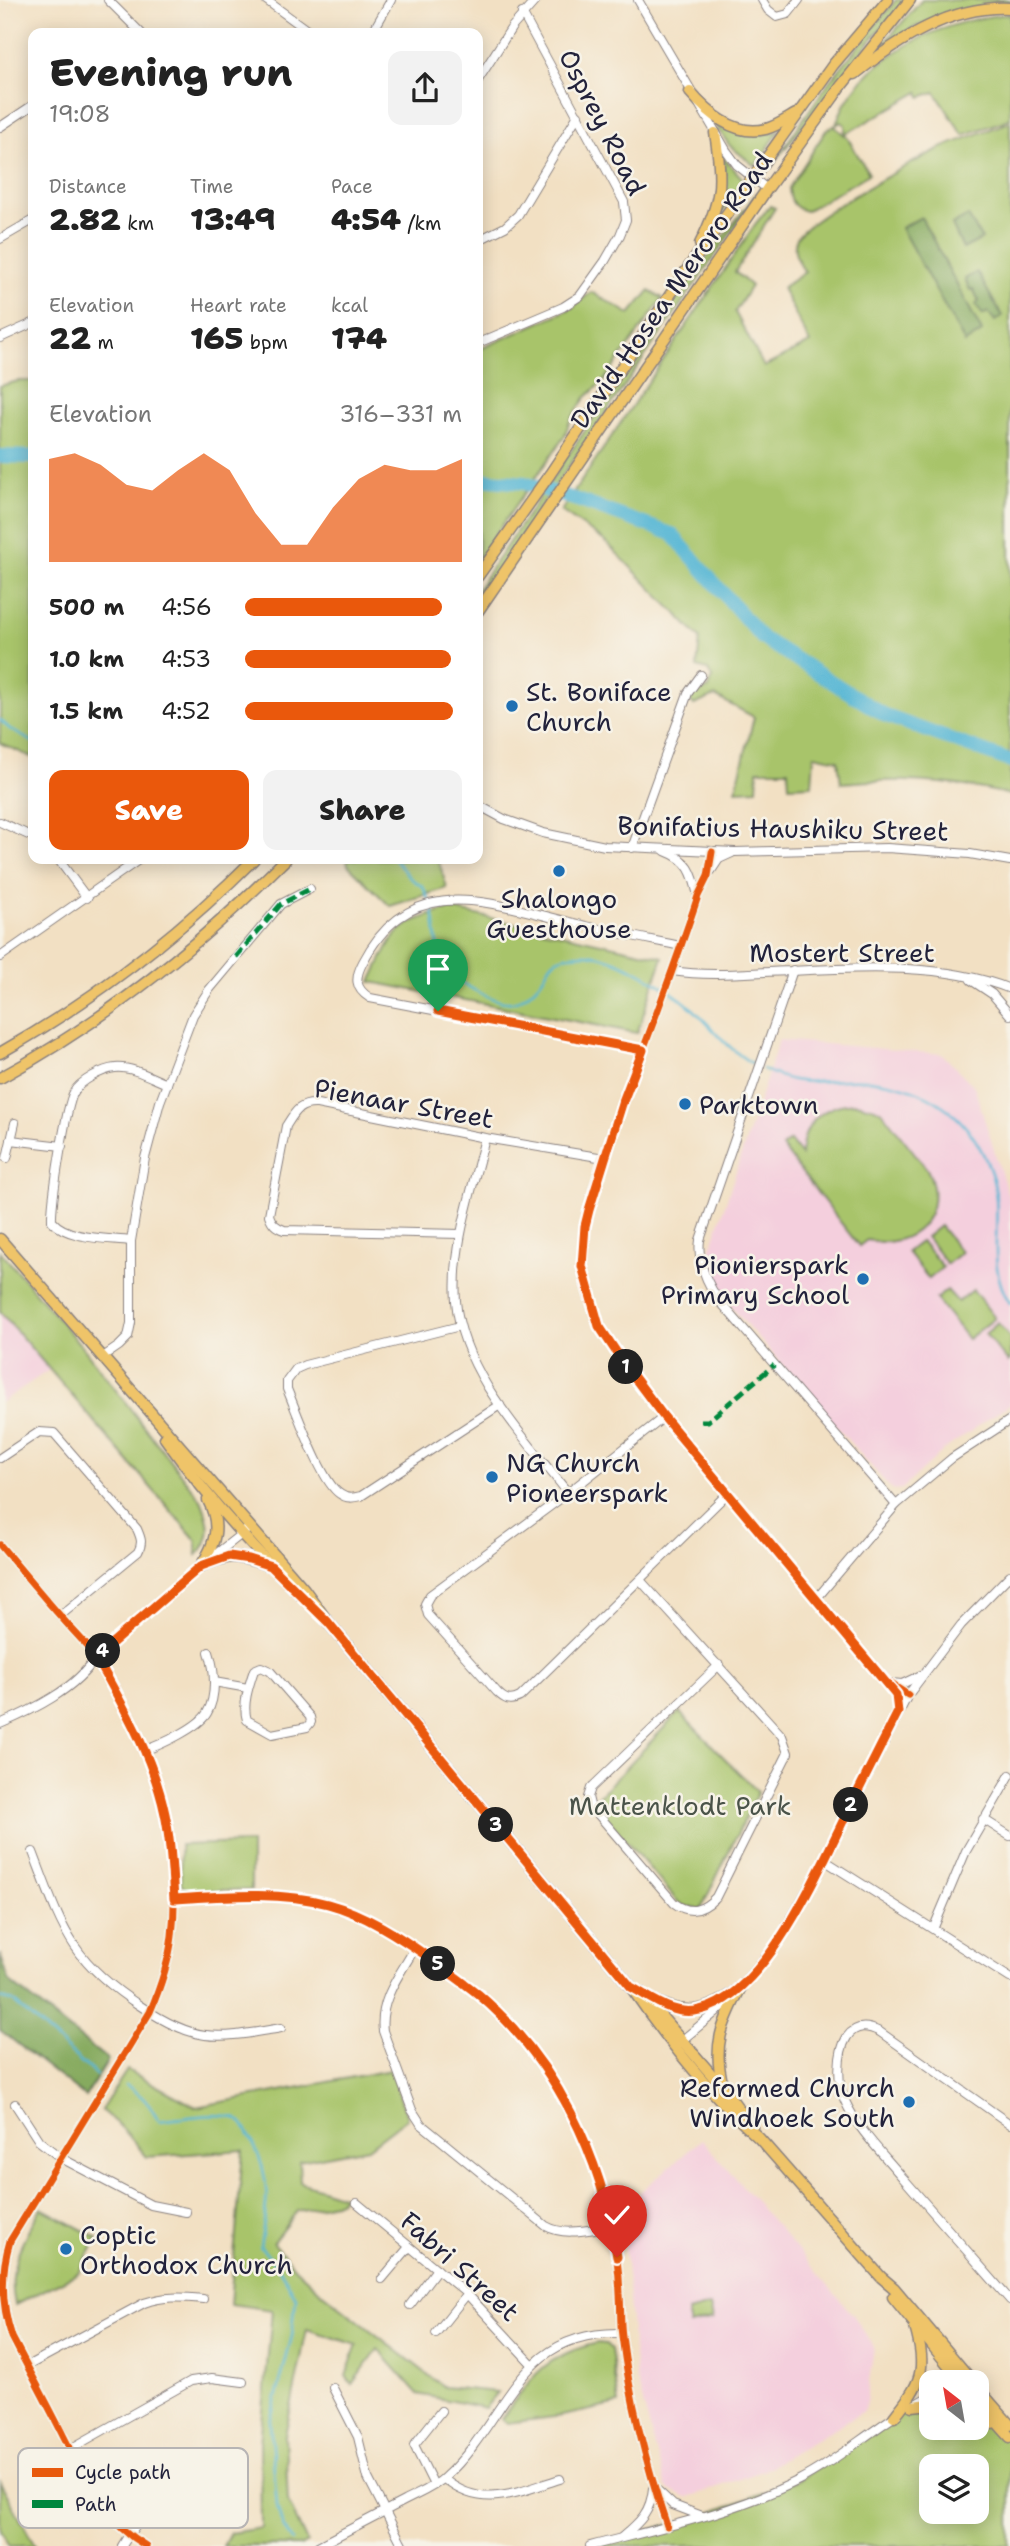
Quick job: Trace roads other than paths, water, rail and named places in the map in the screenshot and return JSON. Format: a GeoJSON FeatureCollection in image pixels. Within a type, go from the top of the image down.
{"type":"FeatureCollection","features":[{"type":"Feature","properties":{"kind":"main road","name":"David Hosea Meroro Road"},"geometry":{"type":"LineString","coordinates":[[483,569],[684,274],[833,65],[888,0]]}},
{"type":"Feature","properties":{"kind":"main road","name":"David Hosea Meroro Road"},"geometry":{"type":"LineString","coordinates":[[483,604],[767,189],[842,85],[910,0]]}},
{"type":"Feature","properties":{"kind":"main road"},"geometry":{"type":"LineString","coordinates":[[842,85],[891,47],[923,28],[977,11],[1010,8]]}},
{"type":"Feature","properties":{"kind":"main road"},"geometry":{"type":"LineString","coordinates":[[690,92],[706,111],[736,128],[754,131],[766,129],[799,113]]}},
{"type":"Feature","properties":{"kind":"main road"},"geometry":{"type":"LineString","coordinates":[[684,274],[718,204],[719,159],[715,133]]}},
{"type":"Feature","properties":{"kind":"main road"},"geometry":{"type":"LineString","coordinates":[[0,1053],[70,1009],[153,949],[249,864]]}},
{"type":"Feature","properties":{"kind":"main road"},"geometry":{"type":"LineString","coordinates":[[0,1078],[82,1030],[170,965],[230,915],[281,864]]}},
{"type":"Feature","properties":{"kind":"main road"},"geometry":{"type":"LineString","coordinates":[[0,1239],[129,1387],[271,1566],[328,1622]]}},
{"type":"Feature","properties":{"kind":"main road"},"geometry":{"type":"LineString","coordinates":[[129,1387],[203,1489],[304,1589],[328,1622],[739,2120],[760,2138]]}},
{"type":"Feature","properties":{"kind":"main road"},"geometry":{"type":"LineString","coordinates":[[201,1566],[212,1549],[216,1527],[215,1517],[203,1489]]}},
{"type":"Feature","properties":{"kind":"main road"},"geometry":{"type":"LineString","coordinates":[[201,1566],[229,1556],[271,1566]]}},
{"type":"Feature","properties":{"kind":"main road"},"geometry":{"type":"LineString","coordinates":[[631,1987],[646,1997],[677,2010],[699,2011],[740,1989]]}},
{"type":"Feature","properties":{"kind":"main road"},"geometry":{"type":"LineString","coordinates":[[724,2089],[717,2062],[718,2044],[727,2013],[740,1989]]}},
{"type":"Feature","properties":{"kind":"main road"},"geometry":{"type":"LineString","coordinates":[[646,1997],[678,2044],[724,2089],[760,2138],[881,2277],[894,2288],[955,2370]]}},
{"type":"Feature","properties":{"kind":"main road"},"geometry":{"type":"LineString","coordinates":[[881,2277],[889,2292],[954,2370]]}},
{"type":"Feature","properties":{"kind":"main road"},"geometry":{"type":"LineString","coordinates":[[894,2417],[918,2385],[920,2377],[920,2348],[913,2322]]}},
{"type":"Feature","properties":{"kind":"main road"},"geometry":{"type":"LineString","coordinates":[[989,2404],[1009,2432]]}},
{"type":"Feature","properties":{"kind":"main road"},"geometry":{"type":"LineString","coordinates":[[912,2406],[919,2405]]}},
{"type":"Feature","properties":{"kind":"main road"},"geometry":{"type":"LineString","coordinates":[[989,2412],[1009,2432]]}},
{"type":"Feature","properties":{"kind":"main road"},"geometry":{"type":"LineString","coordinates":[[989,2420],[1009,2432]]}},
{"type":"Feature","properties":{"kind":"street"},"geometry":{"type":"LineString","coordinates":[[108,0],[136,28]]}},
{"type":"Feature","properties":{"kind":"street"},"geometry":{"type":"LineString","coordinates":[[375,28],[391,0]]}},
{"type":"Feature","properties":{"kind":"street"},"geometry":{"type":"LineString","coordinates":[[483,71],[502,39],[536,0]]}},
{"type":"Feature","properties":{"kind":"street"},"geometry":{"type":"LineString","coordinates":[[638,0],[715,133],[737,165],[767,189]]}},
{"type":"Feature","properties":{"kind":"street"},"geometry":{"type":"LineString","coordinates":[[762,0],[768,10],[777,17],[788,14],[799,0]]}},
{"type":"Feature","properties":{"kind":"street"},"geometry":{"type":"LineString","coordinates":[[271,2],[305,28]]}},
{"type":"Feature","properties":{"kind":"street","name":"Osprey Road"},"geometry":{"type":"LineString","coordinates":[[483,341],[563,307],[580,296],[605,261],[626,220],[625,202],[522,13]]}},
{"type":"Feature","properties":{"kind":"street"},"geometry":{"type":"LineString","coordinates":[[0,127],[28,108]]}},
{"type":"Feature","properties":{"kind":"street"},"geometry":{"type":"LineString","coordinates":[[483,238],[505,227],[518,215],[578,115]]}},
{"type":"Feature","properties":{"kind":"street"},"geometry":{"type":"LineString","coordinates":[[0,239],[28,223]]}},
{"type":"Feature","properties":{"kind":"street"},"geometry":{"type":"LineString","coordinates":[[0,338],[28,325]]}},
{"type":"Feature","properties":{"kind":"street"},"geometry":{"type":"LineString","coordinates":[[632,848],[688,693],[701,675]]}},
{"type":"Feature","properties":{"kind":"street","name":"Bonifatius Haushiku Street"},"geometry":{"type":"LineString","coordinates":[[483,808],[504,819],[542,833],[580,842],[632,848],[712,852],[887,848],[970,854],[1010,861]]}},
{"type":"Feature","properties":{"kind":"street"},"geometry":{"type":"LineString","coordinates":[[0,822],[28,835]]}},
{"type":"Feature","properties":{"kind":"street"},"geometry":{"type":"LineString","coordinates":[[655,848],[687,863],[694,875],[698,896]]}},
{"type":"Feature","properties":{"kind":"street"},"geometry":{"type":"LineString","coordinates":[[708,876],[712,852]]}},
{"type":"Feature","properties":{"kind":"street"},"geometry":{"type":"LineString","coordinates":[[735,852],[719,859],[698,896],[604,1158],[585,1226],[582,1266],[599,1326],[625,1365],[664,1417],[888,1682],[896,1695],[898,1712]]}},
{"type":"Feature","properties":{"kind":"street"},"geometry":{"type":"LineString","coordinates":[[62,864],[87,898]]}},
{"type":"Feature","properties":{"kind":"street"},"geometry":{"type":"LineString","coordinates":[[0,957],[134,864]]}},
{"type":"Feature","properties":{"kind":"street"},"geometry":{"type":"LineString","coordinates":[[103,1357],[128,1337],[131,1323],[131,1241],[145,1158],[153,1123],[193,1015],[209,989],[281,904],[310,889]]}},
{"type":"Feature","properties":{"kind":"street"},"geometry":{"type":"LineString","coordinates":[[643,1050],[369,998],[358,986],[356,977],[382,932],[402,914],[431,903],[453,900],[501,906],[681,946]]}},
{"type":"Feature","properties":{"kind":"street","name":"Mostert Street"},"geometry":{"type":"LineString","coordinates":[[673,971],[725,975],[897,969],[942,972],[995,983],[1010,989]]}},
{"type":"Feature","properties":{"kind":"street"},"geometry":{"type":"LineString","coordinates":[[793,971],[700,1240],[702,1268],[707,1283],[717,1298],[896,1505]]}},
{"type":"Feature","properties":{"kind":"street"},"geometry":{"type":"LineString","coordinates":[[969,978],[992,994],[1010,1015]]}},
{"type":"Feature","properties":{"kind":"street"},"geometry":{"type":"LineString","coordinates":[[131,1241],[68,1232],[58,1228],[52,1221],[72,1095],[81,1084],[96,1075],[119,1067],[167,1084]]}},
{"type":"Feature","properties":{"kind":"street","name":"Pienaar Street"},"geometry":{"type":"LineString","coordinates":[[460,1234],[284,1230],[276,1227],[271,1222],[270,1215],[286,1126],[299,1107],[307,1103],[604,1158]]}},
{"type":"Feature","properties":{"kind":"street"},"geometry":{"type":"LineString","coordinates":[[7,1158],[15,1123]]}},
{"type":"Feature","properties":{"kind":"street"},"geometry":{"type":"LineString","coordinates":[[485,1138],[460,1234],[456,1281],[460,1326],[468,1349],[500,1405],[568,1493]]}},
{"type":"Feature","properties":{"kind":"street"},"geometry":{"type":"LineString","coordinates":[[11,1140],[62,1146]]}},
{"type":"Feature","properties":{"kind":"street"},"geometry":{"type":"LineString","coordinates":[[460,1326],[296,1369],[287,1381],[287,1389],[314,1451],[338,1493],[353,1498],[361,1496],[500,1405]]}},
{"type":"Feature","properties":{"kind":"street"},"geometry":{"type":"LineString","coordinates":[[664,1417],[568,1493],[430,1595],[425,1604],[428,1615],[496,1692],[504,1699],[512,1701],[520,1697],[641,1581],[729,1492]]}},
{"type":"Feature","properties":{"kind":"street"},"geometry":{"type":"LineString","coordinates":[[817,1598],[896,1505],[951,1458],[1010,1420]]}},
{"type":"Feature","properties":{"kind":"street"},"geometry":{"type":"LineString","coordinates":[[0,1458],[40,1432],[54,1433],[142,1538],[142,1546],[138,1552],[60,1616]]}},
{"type":"Feature","properties":{"kind":"street"},"geometry":{"type":"LineString","coordinates":[[0,1724],[58,1693],[201,1566],[245,1531]]}},
{"type":"Feature","properties":{"kind":"street"},"geometry":{"type":"LineString","coordinates":[[0,1545],[96,1657],[145,1750],[165,1812],[174,1899],[168,1959],[150,2012],[10,2241],[5,2256],[1,2299],[12,2337],[69,2448]]}},
{"type":"Feature","properties":{"kind":"street"},"geometry":{"type":"LineString","coordinates":[[678,2044],[740,1989],[776,1946],[824,1860],[908,1695],[961,1625],[1010,1574]]}},
{"type":"Feature","properties":{"kind":"street"},"geometry":{"type":"LineString","coordinates":[[641,1581],[719,1665],[782,1737],[788,1753],[716,1897],[701,1909],[688,1911],[674,1903],[590,1805],[588,1797],[592,1788],[719,1665]]}},
{"type":"Feature","properties":{"kind":"street"},"geometry":{"type":"LineString","coordinates":[[145,1750],[167,1741],[205,1716],[214,1682],[209,1652]]}},
{"type":"Feature","properties":{"kind":"street"},"geometry":{"type":"LineString","coordinates":[[267,1668],[310,1717],[310,1725],[275,1734],[265,1732],[246,1717],[248,1688],[254,1670],[267,1668]]}},
{"type":"Feature","properties":{"kind":"street"},"geometry":{"type":"LineString","coordinates":[[888,1682],[902,1684],[923,1674]]}},
{"type":"Feature","properties":{"kind":"street"},"geometry":{"type":"LineString","coordinates":[[214,1682],[248,1688]]}},
{"type":"Feature","properties":{"kind":"street"},"geometry":{"type":"LineString","coordinates":[[888,1682],[908,1695]]}},
{"type":"Feature","properties":{"kind":"street"},"geometry":{"type":"LineString","coordinates":[[934,1927],[966,1851],[1010,1775]]}},
{"type":"Feature","properties":{"kind":"street"},"geometry":{"type":"LineString","coordinates":[[983,1819],[1010,1836]]}},
{"type":"Feature","properties":{"kind":"street"},"geometry":{"type":"LineString","coordinates":[[33,1852],[52,1905],[71,1944],[104,1981],[150,2012],[182,2028],[209,2036],[281,2028]]}},
{"type":"Feature","properties":{"kind":"street"},"geometry":{"type":"LineString","coordinates":[[824,1860],[934,1927],[1010,1978]]}},
{"type":"Feature","properties":{"kind":"street"},"geometry":{"type":"LineString","coordinates":[[174,1899],[270,1897],[312,1901],[368,1920],[415,1948],[478,1994],[527,2045],[576,2122],[599,2179],[612,2226],[630,2400],[667,2526]]}},
{"type":"Feature","properties":{"kind":"street"},"geometry":{"type":"LineString","coordinates":[[415,1948],[384,2003],[382,2022],[415,2117],[545,2226],[561,2231],[612,2226]]}},
{"type":"Feature","properties":{"kind":"street"},"geometry":{"type":"LineString","coordinates":[[1010,2124],[880,2032],[868,2026],[857,2028],[847,2038],[840,2072],[845,2102],[866,2135],[1010,2300]]}},
{"type":"Feature","properties":{"kind":"street"},"geometry":{"type":"LineString","coordinates":[[16,2104],[40,2141],[61,2158],[151,2205],[186,2213]]}},
{"type":"Feature","properties":{"kind":"street","name":"Fabri Street"},"geometry":{"type":"LineString","coordinates":[[357,2203],[467,2294],[532,2364]]}},
{"type":"Feature","properties":{"kind":"street"},"geometry":{"type":"LineString","coordinates":[[382,2279],[409,2247]]}},
{"type":"Feature","properties":{"kind":"street"},"geometry":{"type":"LineString","coordinates":[[410,2305],[436,2269]]}},
{"type":"Feature","properties":{"kind":"street"},"geometry":{"type":"LineString","coordinates":[[436,2333],[467,2294]]}},
{"type":"Feature","properties":{"kind":"street"},"geometry":{"type":"LineString","coordinates":[[27,2365],[144,2303],[169,2297],[203,2299]]}},
{"type":"Feature","properties":{"kind":"street"},"geometry":{"type":"LineString","coordinates":[[318,2546],[444,2479],[484,2432],[532,2364],[568,2340],[589,2334],[621,2333]]}},
{"type":"Feature","properties":{"kind":"street"},"geometry":{"type":"LineString","coordinates":[[72,2448],[191,2381],[212,2378],[243,2382]]}},
{"type":"Feature","properties":{"kind":"street"},"geometry":{"type":"LineString","coordinates":[[333,2388],[358,2437],[364,2469],[402,2546]]}},
{"type":"Feature","properties":{"kind":"street"},"geometry":{"type":"LineString","coordinates":[[590,2546],[702,2516],[772,2492],[800,2479],[919,2402]]}},
{"type":"Feature","properties":{"kind":"street"},"geometry":{"type":"LineString","coordinates":[[434,2485],[414,2445],[441,2411]]}},
{"type":"Feature","properties":{"kind":"street"},"geometry":{"type":"LineString","coordinates":[[444,2479],[460,2490],[484,2498],[498,2498],[560,2479]]}},
{"type":"Feature","properties":{"kind":"street"},"geometry":{"type":"LineString","coordinates":[[653,2485],[673,2505],[702,2516]]}},
{"type":"Feature","properties":{"kind":"street"},"geometry":{"type":"LineString","coordinates":[[620,2538],[643,2519],[652,2501],[653,2485]]}},
{"type":"Feature","properties":{"kind":"street"},"geometry":{"type":"LineString","coordinates":[[121,2528],[128,2536],[146,2546]]}},
{"type":"Feature","properties":{"kind":"street"},"geometry":{"type":"LineString","coordinates":[[122,2546],[135,2528]]}},
{"type":"Feature","properties":{"kind":"waterway"},"geometry":{"type":"LineString","coordinates":[[0,456],[28,457]]}},
{"type":"Feature","properties":{"kind":"waterway"},"geometry":{"type":"LineString","coordinates":[[483,479],[524,483],[672,534],[762,638],[886,716],[1010,761]]}},
{"type":"Feature","properties":{"kind":"waterway"},"geometry":{"type":"LineString","coordinates":[[0,720],[28,739]]}},
{"type":"Feature","properties":{"kind":"waterway"},"geometry":{"type":"LineString","coordinates":[[398,864],[410,878],[423,887],[433,910],[441,969],[465,985],[496,1000],[513,1002],[534,989],[552,963],[558,959],[580,954],[607,958],[633,969],[673,993],[693,1009],[731,1048],[757,1066]]}},
{"type":"Feature","properties":{"kind":"waterway"},"geometry":{"type":"LineString","coordinates":[[763,1069],[791,1080],[867,1080],[889,1083],[928,1097],[959,1120],[983,1153],[991,1173],[995,1189],[998,1272],[1010,1303]]}},
{"type":"Feature","properties":{"kind":"waterway"},"geometry":{"type":"LineString","coordinates":[[0,1998],[13,2001],[96,2075]]}},
{"type":"Feature","properties":{"kind":"waterway"},"geometry":{"type":"LineString","coordinates":[[126,2085],[145,2100],[159,2121],[208,2115],[238,2119],[258,2153],[266,2191],[260,2246],[280,2270],[296,2297],[292,2336],[270,2422],[277,2506],[282,2524],[292,2541]]}},
{"type":"Feature","properties":{"kind":"place","name":"St. Boniface Church"},"geometry":{"type":"Point","coordinates":[512,706]}},
{"type":"Feature","properties":{"kind":"place","name":"Shalongo Guesthouse"},"geometry":{"type":"Point","coordinates":[559,871]}},
{"type":"Feature","properties":{"kind":"place","name":"Parktown"},"geometry":{"type":"Point","coordinates":[685,1104]}},
{"type":"Feature","properties":{"kind":"place","name":"Pionierspark Primary School"},"geometry":{"type":"Point","coordinates":[863,1279]}},
{"type":"Feature","properties":{"kind":"place","name":"NG Church Pioneerspark"},"geometry":{"type":"Point","coordinates":[492,1477]}},
{"type":"Feature","properties":{"kind":"place","name":"Reformed Church Windhoek South"},"geometry":{"type":"Point","coordinates":[909,2102]}},
{"type":"Feature","properties":{"kind":"place","name":"Coptic Orthodox Church"},"geometry":{"type":"Point","coordinates":[66,2249]}},
{"type":"Feature","properties":{"kind":"park label","name":"Mattenklodt Park"},"geometry":{"type":"Point","coordinates":[680,1805]}}]}
